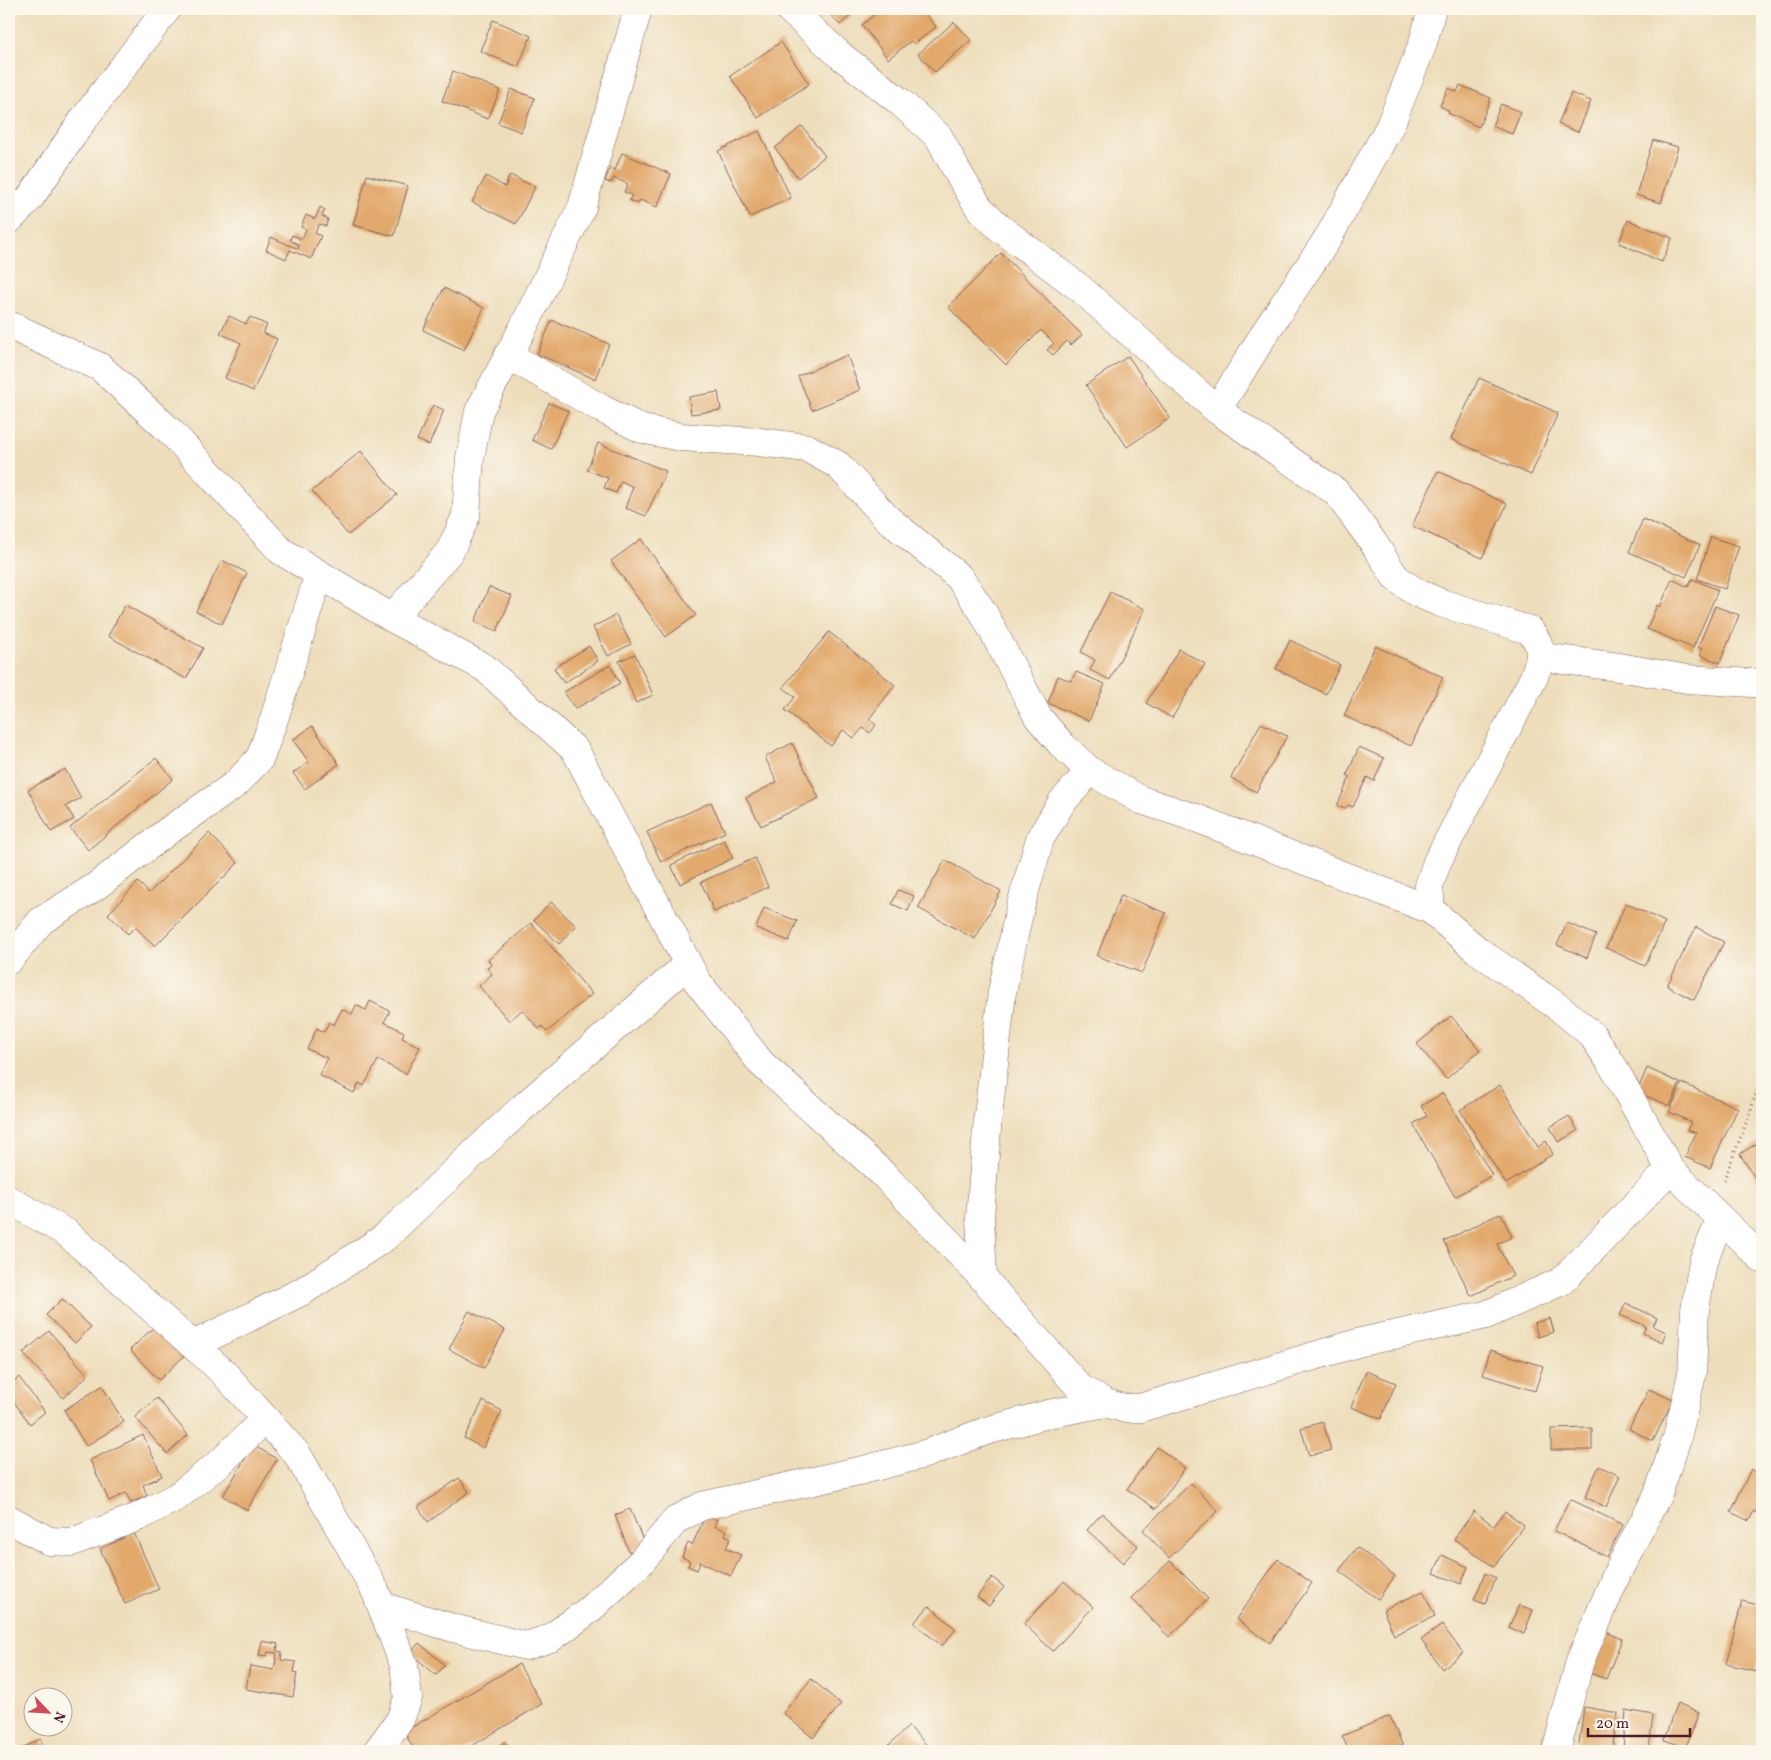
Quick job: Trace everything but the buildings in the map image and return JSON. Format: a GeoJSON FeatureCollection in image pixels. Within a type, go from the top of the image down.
{"type":"FeatureCollection","features":[{"type":"Feature","properties":{"kind":"street"},"geometry":{"type":"LineString","coordinates":[[9,220],[30,198],[83,120],[167,9]]}},
{"type":"Feature","properties":{"kind":"street"},"geometry":{"type":"LineString","coordinates":[[392,618],[450,551],[466,516],[470,458],[478,411],[582,206],[638,9]]}},
{"type":"Feature","properties":{"kind":"street"},"geometry":{"type":"LineString","coordinates":[[790,9],[841,56],[898,101],[938,137],[980,209],[1000,228],[1081,289],[1217,410],[1336,492],[1373,542],[1396,578],[1417,593],[1529,630],[1538,640],[1541,657],[1534,677],[1437,862],[1429,886],[1431,910]]}},
{"type":"Feature","properties":{"kind":"street"},"geometry":{"type":"LineString","coordinates":[[1217,410],[1268,328],[1328,238],[1390,126],[1423,43],[1432,9]]}},
{"type":"Feature","properties":{"kind":"street"},"geometry":{"type":"LineString","coordinates":[[9,325],[100,367],[171,432],[282,552],[392,618],[485,668],[575,750],[697,981],[761,1063],[884,1174],[984,1278],[1080,1388],[1106,1403],[1123,1408],[1140,1408],[1361,1342],[1486,1315],[1562,1281],[1670,1169]]}},
{"type":"Feature","properties":{"kind":"street"},"geometry":{"type":"LineString","coordinates":[[508,355],[602,409],[642,429],[680,437],[759,442],[807,448],[838,465],[888,519],[959,576],[984,612],[1038,717],[1061,744],[1090,771],[1141,800],[1196,818],[1431,910],[1477,950],[1561,1009],[1592,1035],[1611,1063],[1670,1169],[1762,1259]]}},
{"type":"Feature","properties":{"kind":"street"},"geometry":{"type":"LineString","coordinates":[[9,960],[41,921],[94,887],[168,831],[236,784],[260,758],[319,574]]}},
{"type":"Feature","properties":{"kind":"street"},"geometry":{"type":"LineString","coordinates":[[1541,657],[1619,667],[1687,679],[1762,683]]}},
{"type":"Feature","properties":{"kind":"street"},"geometry":{"type":"LineString","coordinates":[[984,1278],[980,1217],[988,1117],[1004,983],[1020,908],[1040,839],[1062,802],[1090,771]]}},
{"type":"Feature","properties":{"kind":"street"},"geometry":{"type":"LineString","coordinates":[[192,1345],[304,1291],[384,1238],[522,1109],[688,964]]}},
{"type":"Feature","properties":{"kind":"street"},"geometry":{"type":"LineString","coordinates":[[9,1200],[67,1233],[223,1372],[297,1454],[375,1590],[404,1665],[408,1698],[400,1720],[377,1751]]}},
{"type":"Feature","properties":{"kind":"street"},"geometry":{"type":"LineString","coordinates":[[1556,1751],[1580,1661],[1619,1569],[1658,1494],[1677,1438],[1692,1374],[1695,1310],[1703,1261],[1717,1215]]}},
{"type":"Feature","properties":{"kind":"street"},"geometry":{"type":"LineString","coordinates":[[382,1606],[454,1628],[526,1646],[551,1638],[589,1610],[640,1563],[676,1520],[702,1506],[863,1470],[925,1454],[986,1431],[1048,1414],[1106,1403]]}},
{"type":"Feature","properties":{"kind":"street"},"geometry":{"type":"LineString","coordinates":[[9,1519],[49,1541],[72,1542],[138,1517],[178,1496],[221,1462],[265,1419]]}},
{"type":"Feature","properties":{"kind":"path"},"geometry":{"type":"LineString","coordinates":[[1717,1215],[1762,1074]]}}]}
